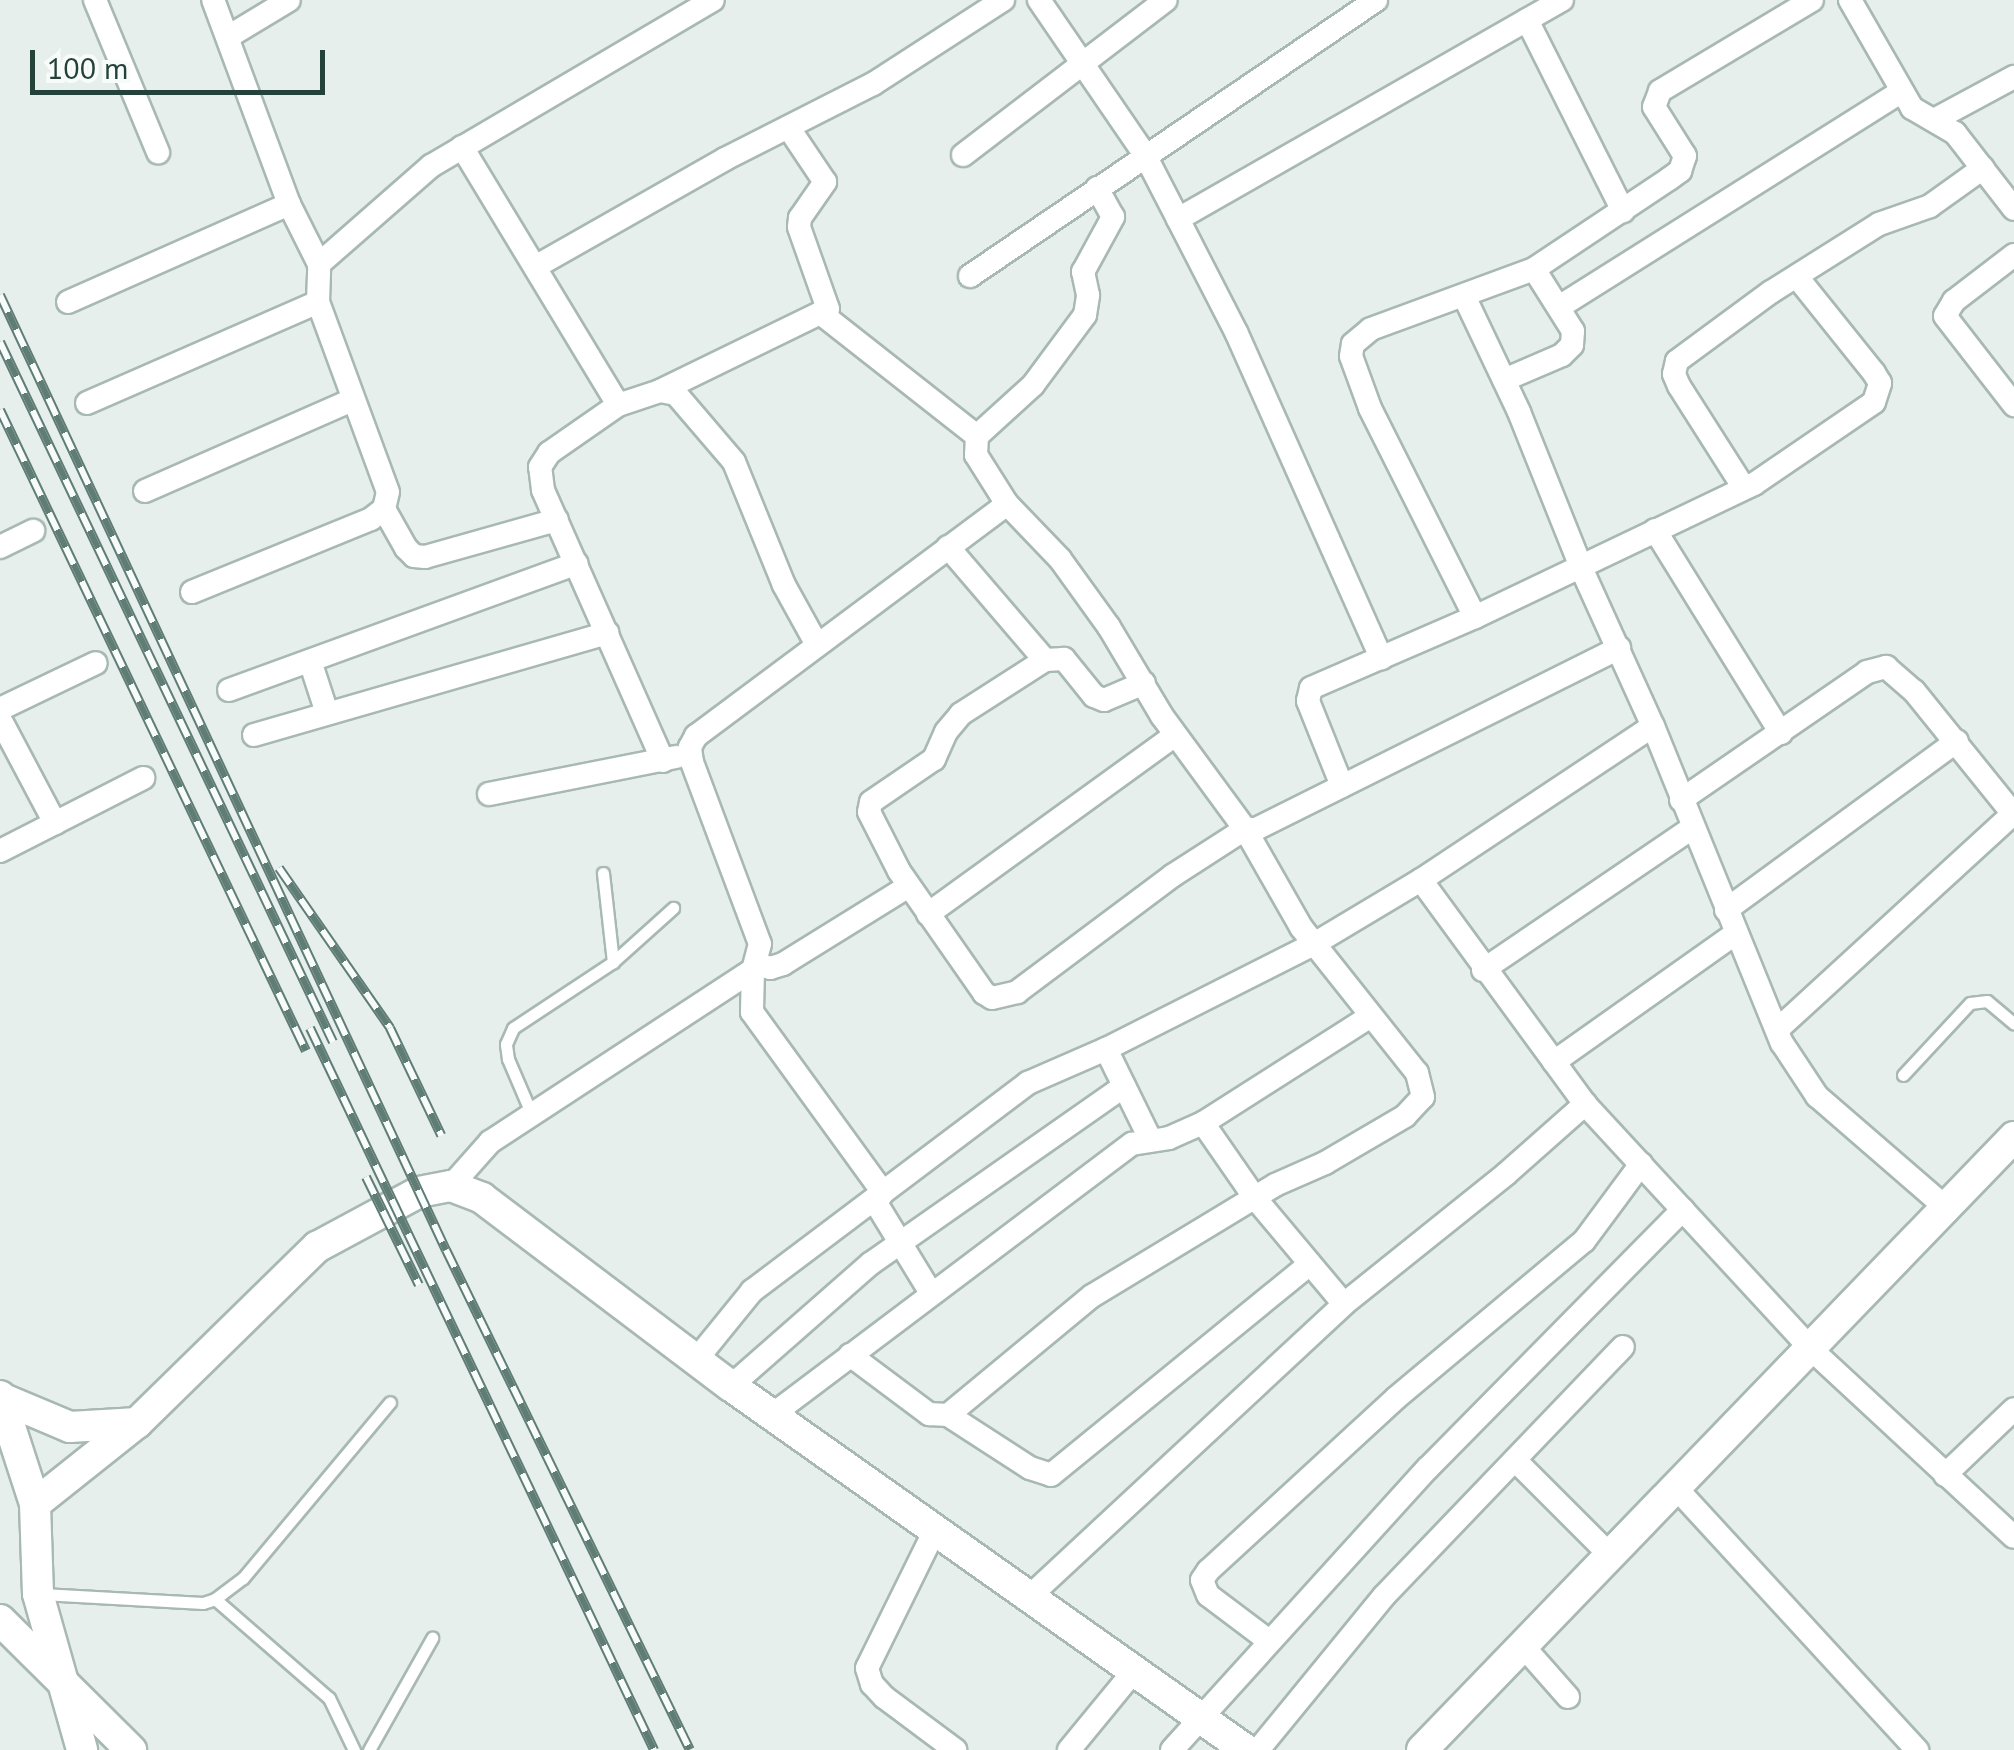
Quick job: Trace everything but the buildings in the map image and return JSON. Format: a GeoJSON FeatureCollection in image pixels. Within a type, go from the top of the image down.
{"type":"FeatureCollection","features":[{"type":"Feature","properties":{"kind":"street"},"geometry":{"type":"LineString","coordinates":[[95,0],[158,152]]}},
{"type":"Feature","properties":{"kind":"street"},"geometry":{"type":"LineString","coordinates":[[192,592],[371,519],[384,509],[388,492],[318,302],[318,264],[289,204],[213,0]]}},
{"type":"Feature","properties":{"kind":"street"},"geometry":{"type":"LineString","coordinates":[[228,37],[289,0]]}},
{"type":"Feature","properties":{"kind":"street"},"geometry":{"type":"LineString","coordinates":[[318,264],[376,210],[462,147],[713,0]]}},
{"type":"Feature","properties":{"kind":"street"},"geometry":{"type":"LineString","coordinates":[[536,268],[873,84],[1003,0]]}},
{"type":"Feature","properties":{"kind":"street"},"geometry":{"type":"LineString","coordinates":[[1040,0],[1144,155],[1238,334],[1381,658]]}},
{"type":"Feature","properties":{"kind":"street"},"geometry":{"type":"LineString","coordinates":[[963,155],[1166,0]]}},
{"type":"Feature","properties":{"kind":"street"},"geometry":{"type":"LineString","coordinates":[[970,276],[1376,0]]}},
{"type":"Feature","properties":{"kind":"street"},"geometry":{"type":"LineString","coordinates":[[1178,219],[1562,0]]}},
{"type":"Feature","properties":{"kind":"street"},"geometry":{"type":"LineString","coordinates":[[1474,617],[1370,408],[1352,356],[1353,344],[1371,329],[1534,269],[1680,171],[1685,156],[1654,106],[1660,90],[1812,0]]}},
{"type":"Feature","properties":{"kind":"street"},"geometry":{"type":"LineString","coordinates":[[1850,0],[1912,108],[1955,133],[2014,209]]}},
{"type":"Feature","properties":{"kind":"street"},"geometry":{"type":"LineString","coordinates":[[1527,20],[1624,211]]}},
{"type":"Feature","properties":{"kind":"street"},"geometry":{"type":"LineString","coordinates":[[1936,119],[2014,77]]}},
{"type":"Feature","properties":{"kind":"street"},"geometry":{"type":"LineString","coordinates":[[1559,308],[1902,91]]}},
{"type":"Feature","properties":{"kind":"street"},"geometry":{"type":"LineString","coordinates":[[788,127],[825,182],[800,218],[799,227],[828,301],[824,316]]}},
{"type":"Feature","properties":{"kind":"street"},"geometry":{"type":"LineString","coordinates":[[462,147],[618,405]]}},
{"type":"Feature","properties":{"kind":"street"},"geometry":{"type":"LineString","coordinates":[[1744,488],[1679,386],[1674,374],[1677,361],[1880,224],[1930,206],[1983,168]]}},
{"type":"Feature","properties":{"kind":"street"},"geometry":{"type":"LineString","coordinates":[[948,1415],[1092,1296],[1417,1107],[1423,1084],[1314,944],[1245,829],[1175,735],[1060,559],[1006,504],[976,455],[977,436],[1042,375],[1085,316],[1088,295],[1083,272],[1113,216],[1097,188]]}},
{"type":"Feature","properties":{"kind":"street"},"geometry":{"type":"LineString","coordinates":[[68,302],[289,204]]}},
{"type":"Feature","properties":{"kind":"street"},"geometry":{"type":"LineString","coordinates":[[2014,256],[1954,301],[1945,316],[2014,405]]}},
{"type":"Feature","properties":{"kind":"street"},"geometry":{"type":"LineString","coordinates":[[1504,380],[1562,355],[1572,345],[1573,331],[1534,269]]}},
{"type":"Feature","properties":{"kind":"street"},"geometry":{"type":"LineString","coordinates":[[1342,786],[1307,695],[1321,683],[1474,617],[1744,488],[1852,418],[1879,393],[1874,373],[1797,277]]}},
{"type":"Feature","properties":{"kind":"street"},"geometry":{"type":"LineString","coordinates":[[1464,296],[1653,726],[1794,1067],[1816,1096],[1945,1207]]}},
{"type":"Feature","properties":{"kind":"street"},"geometry":{"type":"LineString","coordinates":[[87,403],[318,302]]}},
{"type":"Feature","properties":{"kind":"street"},"geometry":{"type":"LineString","coordinates":[[664,761],[544,490],[540,467],[548,453],[618,405],[660,391],[824,316]]}},
{"type":"Feature","properties":{"kind":"street"},"geometry":{"type":"LineString","coordinates":[[824,316],[977,436]]}},
{"type":"Feature","properties":{"kind":"street"},"geometry":{"type":"LineString","coordinates":[[660,391],[676,394],[692,408],[734,462],[784,585],[816,643]]}},
{"type":"Feature","properties":{"kind":"street"},"geometry":{"type":"LineString","coordinates":[[145,491],[352,400]]}},
{"type":"Feature","properties":{"kind":"street"},"geometry":{"type":"LineString","coordinates":[[489,794],[664,761],[690,747],[696,736],[816,643],[1006,504]]}},
{"type":"Feature","properties":{"kind":"street"},"geometry":{"type":"LineString","coordinates":[[384,509],[406,548],[414,556],[425,557],[557,520]]}},
{"type":"Feature","properties":{"kind":"street"},"geometry":{"type":"LineString","coordinates":[[1655,530],[1781,733]]}},
{"type":"Feature","properties":{"kind":"street"},"geometry":{"type":"LineString","coordinates":[[0,547],[33,531]]}},
{"type":"Feature","properties":{"kind":"street"},"geometry":{"type":"LineString","coordinates":[[948,547],[1045,660]]}},
{"type":"Feature","properties":{"kind":"street"},"geometry":{"type":"LineString","coordinates":[[229,690],[577,563]]}},
{"type":"Feature","properties":{"kind":"street"},"geometry":{"type":"LineString","coordinates":[[254,734],[608,633]]}},
{"type":"Feature","properties":{"kind":"street"},"geometry":{"type":"LineString","coordinates":[[1144,684],[1104,700],[1094,696],[1064,659],[1045,660],[961,714],[946,732],[934,759],[872,802],[869,812],[909,886],[984,994],[1002,999],[1245,829],[1256,829],[1619,648]]}},
{"type":"Feature","properties":{"kind":"street"},"geometry":{"type":"LineString","coordinates":[[310,660],[327,713]]}},
{"type":"Feature","properties":{"kind":"street"},"geometry":{"type":"LineString","coordinates":[[0,709],[96,663]]}},
{"type":"Feature","properties":{"kind":"street"},"geometry":{"type":"LineString","coordinates":[[1681,800],[1867,672],[1886,667],[1914,691],[2014,814],[1776,1030]]}},
{"type":"Feature","properties":{"kind":"street"},"geometry":{"type":"LineString","coordinates":[[0,720],[55,823]]}},
{"type":"Feature","properties":{"kind":"street"},"geometry":{"type":"LineString","coordinates":[[696,1360],[752,1291],[1028,1083],[1106,1049],[1314,944],[1421,880],[1653,726]]}},
{"type":"Feature","properties":{"kind":"street"},"geometry":{"type":"LineString","coordinates":[[928,914],[1175,735]]}},
{"type":"Feature","properties":{"kind":"street"},"geometry":{"type":"LineString","coordinates":[[1726,910],[1957,741]]}},
{"type":"Feature","properties":{"kind":"street"},"geometry":{"type":"LineString","coordinates":[[690,747],[760,944],[752,1012],[883,1192]]}},
{"type":"Feature","properties":{"kind":"street"},"geometry":{"type":"LineString","coordinates":[[0,851],[143,778]]}},
{"type":"Feature","properties":{"kind":"street"},"geometry":{"type":"LineString","coordinates":[[1483,970],[1692,828]]}},
{"type":"Feature","properties":{"kind":"street"},"geometry":{"type":"LineString","coordinates":[[1421,880],[1483,970],[1585,1104],[1812,1350],[2014,1538]]}},
{"type":"Feature","properties":{"kind":"street"},"geometry":{"type":"LineString","coordinates":[[451,1186],[490,1142],[755,967],[782,964],[909,886]]}},
{"type":"Feature","properties":{"kind":"street"},"geometry":{"type":"LineString","coordinates":[[1554,1062],[1736,933]]}},
{"type":"Feature","properties":{"kind":"street"},"geometry":{"type":"LineString","coordinates":[[772,1415],[1132,1144],[1169,1138],[1203,1122],[1371,1016]]}},
{"type":"Feature","properties":{"kind":"street"},"geometry":{"type":"LineString","coordinates":[[1106,1049],[1150,1139]]}},
{"type":"Feature","properties":{"kind":"street"},"geometry":{"type":"LineString","coordinates":[[731,1386],[870,1264],[1124,1086]]}},
{"type":"Feature","properties":{"kind":"street"},"geometry":{"type":"LineString","coordinates":[[1029,1597],[1344,1304],[1506,1174],[1585,1104]]}},
{"type":"Feature","properties":{"kind":"street"},"geometry":{"type":"LineString","coordinates":[[1203,1122],[1255,1198],[1344,1304]]}},
{"type":"Feature","properties":{"kind":"street"},"geometry":{"type":"LineString","coordinates":[[1422,1750],[2014,1137]]}},
{"type":"Feature","properties":{"kind":"street"},"geometry":{"type":"LineString","coordinates":[[1269,1642],[1208,1596],[1202,1588],[1208,1571],[1396,1398],[1584,1241],[1641,1164]]}},
{"type":"Feature","properties":{"kind":"street"},"geometry":{"type":"LineString","coordinates":[[35,1504],[137,1422],[317,1248],[419,1192],[451,1186],[482,1198],[731,1386],[1246,1750]]}},
{"type":"Feature","properties":{"kind":"street"},"geometry":{"type":"LineString","coordinates":[[883,1192],[876,1203],[930,1293]]}},
{"type":"Feature","properties":{"kind":"street"},"geometry":{"type":"LineString","coordinates":[[1172,1750],[1428,1468],[1683,1208]]}},
{"type":"Feature","properties":{"kind":"street"},"geometry":{"type":"LineString","coordinates":[[850,1355],[930,1414],[948,1415],[1030,1468],[1051,1475],[1310,1264]]}},
{"type":"Feature","properties":{"kind":"street"},"geometry":{"type":"LineString","coordinates":[[1258,1750],[1384,1596],[1623,1347]]}},
{"type":"Feature","properties":{"kind":"street"},"geometry":{"type":"LineString","coordinates":[[0,1397],[70,1427],[137,1422]]}},
{"type":"Feature","properties":{"kind":"street"},"geometry":{"type":"LineString","coordinates":[[0,1397],[35,1504],[38,1594],[82,1750]]}},
{"type":"Feature","properties":{"kind":"street"},"geometry":{"type":"LineString","coordinates":[[1945,1475],[2014,1408]]}},
{"type":"Feature","properties":{"kind":"street"},"geometry":{"type":"LineString","coordinates":[[1515,1460],[1612,1556]]}},
{"type":"Feature","properties":{"kind":"street"},"geometry":{"type":"LineString","coordinates":[[1677,1489],[1917,1750]]}},
{"type":"Feature","properties":{"kind":"street"},"geometry":{"type":"LineString","coordinates":[[934,1530],[866,1668],[872,1684],[884,1697],[956,1750]]}},
{"type":"Feature","properties":{"kind":"street"},"geometry":{"type":"LineString","coordinates":[[0,1620],[131,1750]]}},
{"type":"Feature","properties":{"kind":"street"},"geometry":{"type":"LineString","coordinates":[[1524,1646],[1568,1697]]}},
{"type":"Feature","properties":{"kind":"street"},"geometry":{"type":"LineString","coordinates":[[1068,1750],[1134,1671]]}},
{"type":"Feature","properties":{"kind":"lane"},"geometry":{"type":"LineString","coordinates":[[604,873],[613,962]]}},
{"type":"Feature","properties":{"kind":"lane"},"geometry":{"type":"LineString","coordinates":[[532,1115],[508,1059],[506,1044],[514,1028],[613,962],[674,908]]}},
{"type":"Feature","properties":{"kind":"lane"},"geometry":{"type":"LineString","coordinates":[[1903,1074],[1970,1003],[1987,1001],[2014,1024]]}},
{"type":"Feature","properties":{"kind":"lane"},"geometry":{"type":"LineString","coordinates":[[38,1594],[203,1603],[232,1590],[390,1402]]}},
{"type":"Feature","properties":{"kind":"lane"},"geometry":{"type":"LineString","coordinates":[[215,1599],[329,1698],[354,1750]]}},
{"type":"Feature","properties":{"kind":"lane"},"geometry":{"type":"LineString","coordinates":[[369,1750],[432,1638]]}},
{"type":"Feature","properties":{"kind":"railway"},"geometry":{"type":"LineString","coordinates":[[0,295],[446,1250],[690,1750]]}},
{"type":"Feature","properties":{"kind":"railway"},"geometry":{"type":"LineString","coordinates":[[0,342],[333,1042]]}},
{"type":"Feature","properties":{"kind":"railway"},"geometry":{"type":"LineString","coordinates":[[0,410],[306,1051]]}},
{"type":"Feature","properties":{"kind":"railway"},"geometry":{"type":"LineString","coordinates":[[279,868],[390,1028],[441,1135]]}},
{"type":"Feature","properties":{"kind":"railway"},"geometry":{"type":"LineString","coordinates":[[310,1028],[654,1750]]}},
{"type":"Feature","properties":{"kind":"railway"},"geometry":{"type":"LineString","coordinates":[[366,1177],[419,1285]]}}]}
